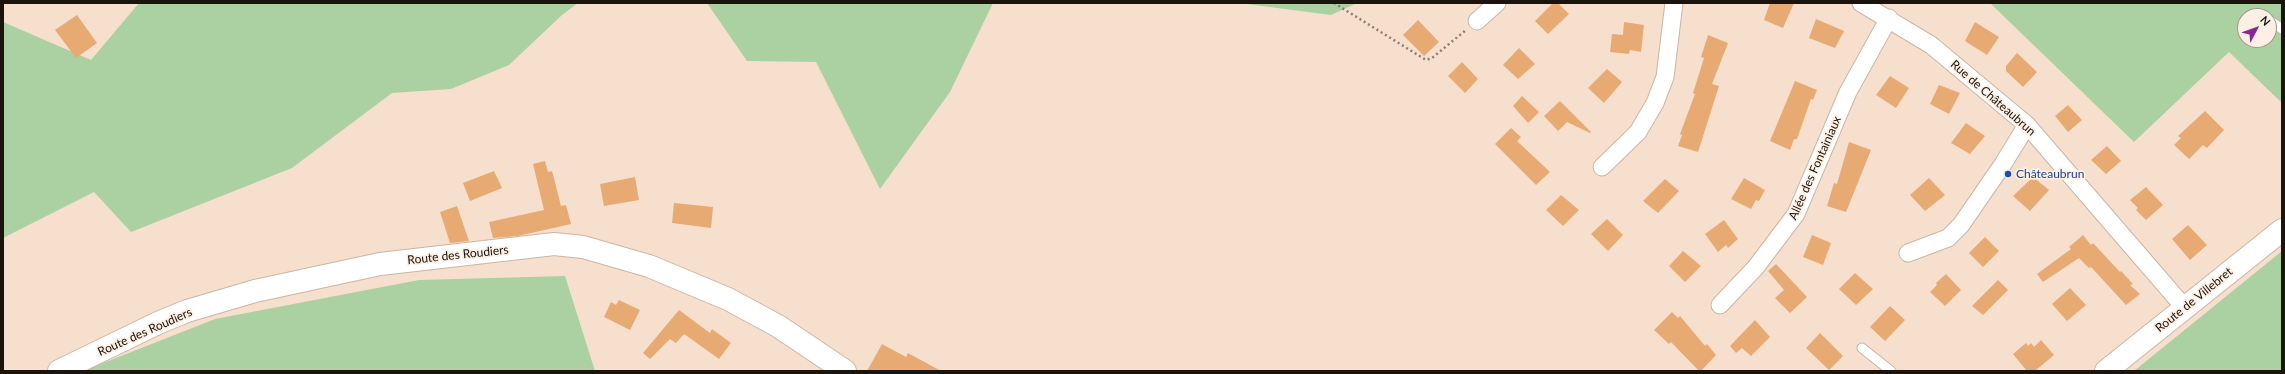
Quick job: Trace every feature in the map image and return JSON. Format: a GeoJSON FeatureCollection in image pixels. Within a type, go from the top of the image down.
{"type":"FeatureCollection","features":[{"type":"Feature","properties":{"kind":"street"},"geometry":{"type":"LineString","coordinates":[[1477,21],[1496,3]]}},
{"type":"Feature","properties":{"kind":"street"},"geometry":{"type":"LineString","coordinates":[[1602,167],[1638,132],[1655,103],[1665,77],[1674,3]]}},
{"type":"Feature","properties":{"kind":"street","name":"Rue de Châteaubrun"},"geometry":{"type":"LineString","coordinates":[[1861,3],[1889,18],[1932,45],[2027,125],[2184,307]]}},
{"type":"Feature","properties":{"kind":"street","name":"Allée des Fontainiaux"},"geometry":{"type":"LineString","coordinates":[[1720,305],[1756,267],[1796,214],[1848,92],[1889,18]]}},
{"type":"Feature","properties":{"kind":"street"},"geometry":{"type":"LineString","coordinates":[[1908,253],[1948,238],[1961,225],[2027,125]]}},
{"type":"Feature","properties":{"kind":"street","name":"Route de Villebret"},"geometry":{"type":"LineString","coordinates":[[2106,371],[2282,230]]}},
{"type":"Feature","properties":{"kind":"street","name":"Route des Roudiers"},"geometry":{"type":"LineString","coordinates":[[60,371],[158,323],[187,311],[255,291],[380,264],[554,244],[583,247],[649,266],[728,299],[778,326],[845,371]]}},
{"type":"Feature","properties":{"kind":"lane"},"geometry":{"type":"LineString","coordinates":[[1862,348],[1891,371]]}},
{"type":"Feature","properties":{"kind":"path"},"geometry":{"type":"LineString","coordinates":[[1334,3],[1426,60],[1477,21]]}},
{"type":"Feature","properties":{"kind":"green space"},"geometry":{"type":"Polygon","coordinates":[[[139,3],[578,3],[562,15],[509,65],[451,89],[392,93],[292,168],[131,232],[94,192],[3,238],[3,22],[91,60],[139,3]]]}},
{"type":"Feature","properties":{"kind":"green space"},"geometry":{"type":"Polygon","coordinates":[[[707,3],[993,3],[950,92],[880,189],[816,62],[747,61],[707,3]]]}},
{"type":"Feature","properties":{"kind":"green space"},"geometry":{"type":"Polygon","coordinates":[[[1239,3],[1357,3],[1331,15],[1239,3]]]}},
{"type":"Feature","properties":{"kind":"green space"},"geometry":{"type":"Polygon","coordinates":[[[1990,3],[2282,3],[2282,103],[2229,52],[2134,142],[1990,3]]]}},
{"type":"Feature","properties":{"kind":"green space"},"geometry":{"type":"Polygon","coordinates":[[[2282,251],[2282,371],[2134,371],[2282,251]]]}},
{"type":"Feature","properties":{"kind":"green space"},"geometry":{"type":"Polygon","coordinates":[[[565,276],[595,371],[83,371],[215,319],[419,280],[565,276]]]}},
{"type":"Feature","properties":{"kind":"building"},"geometry":{"type":"Polygon","coordinates":[[[1553,3],[1558,3],[1569,14],[1548,34],[1535,21],[1553,3]]]}},
{"type":"Feature","properties":{"kind":"building"},"geometry":{"type":"Polygon","coordinates":[[[1770,3],[1794,3],[1783,28],[1764,20],[1770,3]]]}},
{"type":"Feature","properties":{"kind":"building"},"geometry":{"type":"Polygon","coordinates":[[[77,15],[97,43],[76,58],[55,30],[77,15]]]}},
{"type":"Feature","properties":{"kind":"building"},"geometry":{"type":"Polygon","coordinates":[[[1816,19],[1844,31],[1835,48],[1809,38],[1816,19]]]}},
{"type":"Feature","properties":{"kind":"building"},"geometry":{"type":"Polygon","coordinates":[[[1418,20],[1439,42],[1424,56],[1403,35],[1418,20]]]}},
{"type":"Feature","properties":{"kind":"building"},"geometry":{"type":"Polygon","coordinates":[[[1624,22],[1644,25],[1641,52],[1630,50],[1629,54],[1610,52],[1612,34],[1623,35],[1624,22]]]}},
{"type":"Feature","properties":{"kind":"building"},"geometry":{"type":"Polygon","coordinates":[[[1975,22],[1999,37],[1987,55],[1965,41],[1975,22]]]}},
{"type":"Feature","properties":{"kind":"building"},"geometry":{"type":"Polygon","coordinates":[[[1708,35],[1728,43],[1712,84],[1719,86],[1698,152],[1678,146],[1682,135],[1680,134],[1695,94],[1693,93],[1704,58],[1701,57],[1708,35]]]}},
{"type":"Feature","properties":{"kind":"building"},"geometry":{"type":"Polygon","coordinates":[[[1519,48],[1535,64],[1518,79],[1503,65],[1519,48]]]}},
{"type":"Feature","properties":{"kind":"building"},"geometry":{"type":"Polygon","coordinates":[[[2017,53],[2037,72],[2023,87],[2006,71],[2006,66],[2017,53]]]}},
{"type":"Feature","properties":{"kind":"building"},"geometry":{"type":"Polygon","coordinates":[[[1462,62],[1478,79],[1465,93],[1448,76],[1462,62]]]}},
{"type":"Feature","properties":{"kind":"building"},"geometry":{"type":"Polygon","coordinates":[[[1607,69],[1622,82],[1604,103],[1588,88],[1607,69]]]}},
{"type":"Feature","properties":{"kind":"building"},"geometry":{"type":"Polygon","coordinates":[[[1890,76],[1909,88],[1896,108],[1876,95],[1890,76]]]}},
{"type":"Feature","properties":{"kind":"building"},"geometry":{"type":"Polygon","coordinates":[[[1795,81],[1817,90],[1813,100],[1811,99],[1797,139],[1794,139],[1790,150],[1770,141],[1795,81]]]}},
{"type":"Feature","properties":{"kind":"building"},"geometry":{"type":"Polygon","coordinates":[[[1939,85],[1960,93],[1949,114],[1930,104],[1939,85]]]}},
{"type":"Feature","properties":{"kind":"building"},"geometry":{"type":"Polygon","coordinates":[[[1522,96],[1539,112],[1528,123],[1513,106],[1522,96]]]}},
{"type":"Feature","properties":{"kind":"building"},"geometry":{"type":"Polygon","coordinates":[[[1560,101],[1591,132],[1590,133],[1567,122],[1558,131],[1544,116],[1560,101]]]}},
{"type":"Feature","properties":{"kind":"building"},"geometry":{"type":"Polygon","coordinates":[[[2068,105],[2082,120],[2068,132],[2055,116],[2068,105]]]}},
{"type":"Feature","properties":{"kind":"building"},"geometry":{"type":"Polygon","coordinates":[[[2205,111],[2224,130],[2207,148],[2203,145],[2189,159],[2174,145],[2181,138],[2178,136],[2205,111]]]}},
{"type":"Feature","properties":{"kind":"building"},"geometry":{"type":"Polygon","coordinates":[[[1966,123],[1985,136],[1970,154],[1951,143],[1966,123]]]}},
{"type":"Feature","properties":{"kind":"building"},"geometry":{"type":"Polygon","coordinates":[[[1511,128],[1521,137],[1517,141],[1550,172],[1536,185],[1495,144],[1511,128]]]}},
{"type":"Feature","properties":{"kind":"building"},"geometry":{"type":"Polygon","coordinates":[[[1849,142],[1871,150],[1846,212],[1827,206],[1834,183],[1837,184],[1849,142]]]}},
{"type":"Feature","properties":{"kind":"building"},"geometry":{"type":"Polygon","coordinates":[[[2107,146],[2121,161],[2106,174],[2091,160],[2107,146]]]}},
{"type":"Feature","properties":{"kind":"building"},"geometry":{"type":"Polygon","coordinates":[[[545,161],[548,172],[552,171],[561,206],[566,205],[571,224],[518,236],[493,238],[489,222],[544,210],[533,164],[545,161]]]}},
{"type":"Feature","properties":{"kind":"building"},"geometry":{"type":"Polygon","coordinates":[[[494,171],[502,188],[470,201],[463,183],[494,171]]]}},
{"type":"Feature","properties":{"kind":"building"},"geometry":{"type":"Polygon","coordinates":[[[635,177],[639,200],[604,206],[600,184],[635,177]]]}},
{"type":"Feature","properties":{"kind":"building"},"geometry":{"type":"Polygon","coordinates":[[[2033,177],[2049,190],[2030,211],[2013,196],[2033,177]]]}},
{"type":"Feature","properties":{"kind":"building"},"geometry":{"type":"Polygon","coordinates":[[[1744,178],[1765,190],[1759,201],[1756,200],[1751,209],[1731,199],[1744,178]]]}},
{"type":"Feature","properties":{"kind":"building"},"geometry":{"type":"Polygon","coordinates":[[[1929,178],[1945,195],[1925,211],[1910,195],[1929,178]]]}},
{"type":"Feature","properties":{"kind":"building"},"geometry":{"type":"Polygon","coordinates":[[[1665,179],[1679,191],[1658,213],[1643,201],[1665,179]]]}},
{"type":"Feature","properties":{"kind":"building"},"geometry":{"type":"Polygon","coordinates":[[[2146,187],[2163,205],[2146,220],[2136,210],[2138,208],[2130,200],[2146,187]]]}},
{"type":"Feature","properties":{"kind":"building"},"geometry":{"type":"Polygon","coordinates":[[[1561,195],[1579,210],[1563,226],[1546,210],[1561,195]]]}},
{"type":"Feature","properties":{"kind":"building"},"geometry":{"type":"Polygon","coordinates":[[[674,203],[713,207],[711,228],[672,223],[674,203]]]}},
{"type":"Feature","properties":{"kind":"building"},"geometry":{"type":"Polygon","coordinates":[[[457,206],[469,241],[450,243],[440,212],[457,206]]]}},
{"type":"Feature","properties":{"kind":"building"},"geometry":{"type":"Polygon","coordinates":[[[1607,219],[1623,235],[1608,251],[1591,234],[1607,219]]]}},
{"type":"Feature","properties":{"kind":"building"},"geometry":{"type":"Polygon","coordinates":[[[1724,220],[1738,239],[1728,248],[1726,245],[1718,252],[1705,234],[1724,220]]]}},
{"type":"Feature","properties":{"kind":"building"},"geometry":{"type":"Polygon","coordinates":[[[2188,225],[2207,245],[2190,260],[2172,239],[2188,225]]]}},
{"type":"Feature","properties":{"kind":"building"},"geometry":{"type":"Polygon","coordinates":[[[1812,235],[1831,243],[1823,265],[1803,257],[1812,235]]]}},
{"type":"Feature","properties":{"kind":"building"},"geometry":{"type":"Polygon","coordinates":[[[2083,235],[2091,245],[2093,243],[2120,272],[2121,271],[2133,284],[2130,285],[2140,294],[2126,305],[2091,267],[2089,268],[2079,258],[2043,282],[2037,274],[2071,249],[2069,247],[2083,235]]]}},
{"type":"Feature","properties":{"kind":"building"},"geometry":{"type":"Polygon","coordinates":[[[1985,237],[1999,251],[1983,267],[1969,253],[1985,237]]]}},
{"type":"Feature","properties":{"kind":"building"},"geometry":{"type":"Polygon","coordinates":[[[1683,251],[1701,266],[1685,282],[1669,266],[1683,251]]]}},
{"type":"Feature","properties":{"kind":"building"},"geometry":{"type":"Polygon","coordinates":[[[1776,264],[1807,297],[1790,313],[1775,298],[1784,290],[1768,271],[1776,264]]]}},
{"type":"Feature","properties":{"kind":"building"},"geometry":{"type":"Polygon","coordinates":[[[1855,273],[1873,289],[1856,305],[1839,289],[1855,273]]]}},
{"type":"Feature","properties":{"kind":"building"},"geometry":{"type":"Polygon","coordinates":[[[1946,274],[1961,290],[1945,306],[1930,292],[1937,285],[1936,283],[1946,274]]]}},
{"type":"Feature","properties":{"kind":"building"},"geometry":{"type":"Polygon","coordinates":[[[1998,280],[2008,290],[1983,315],[1972,306],[1998,280]]]}},
{"type":"Feature","properties":{"kind":"building"},"geometry":{"type":"Polygon","coordinates":[[[2070,288],[2086,305],[2067,321],[2052,304],[2070,288]]]}},
{"type":"Feature","properties":{"kind":"building"},"geometry":{"type":"Polygon","coordinates":[[[619,300],[640,310],[630,330],[604,317],[611,302],[616,305],[619,300]]]}},
{"type":"Feature","properties":{"kind":"building"},"geometry":{"type":"Polygon","coordinates":[[[1890,306],[1905,320],[1885,341],[1870,327],[1890,306]]]}},
{"type":"Feature","properties":{"kind":"building"},"geometry":{"type":"Polygon","coordinates":[[[679,310],[710,333],[712,329],[731,343],[719,359],[684,334],[676,343],[670,339],[650,359],[643,353],[679,310]]]}},
{"type":"Feature","properties":{"kind":"building"},"geometry":{"type":"Polygon","coordinates":[[[1672,312],[1678,318],[1680,316],[1705,346],[1707,344],[1716,355],[1701,371],[1699,371],[1671,342],[1669,344],[1654,330],[1672,312]]]}},
{"type":"Feature","properties":{"kind":"building"},"geometry":{"type":"Polygon","coordinates":[[[1755,320],[1770,337],[1751,356],[1742,348],[1736,353],[1730,346],[1755,320]]]}},
{"type":"Feature","properties":{"kind":"building"},"geometry":{"type":"Polygon","coordinates":[[[1820,333],[1843,356],[1829,370],[1806,348],[1820,333]]]}},
{"type":"Feature","properties":{"kind":"building"},"geometry":{"type":"Polygon","coordinates":[[[2041,340],[2054,355],[2035,371],[2027,371],[2013,354],[2026,343],[2028,346],[2031,343],[2034,347],[2041,340]]]}},
{"type":"Feature","properties":{"kind":"building"},"geometry":{"type":"Polygon","coordinates":[[[882,344],[906,357],[908,353],[941,371],[867,371],[882,344]]]}},
{"type":"Feature","properties":{"kind":"place","name":"Châteaubrun"},"geometry":{"type":"Point","coordinates":[2008,174]}}]}
